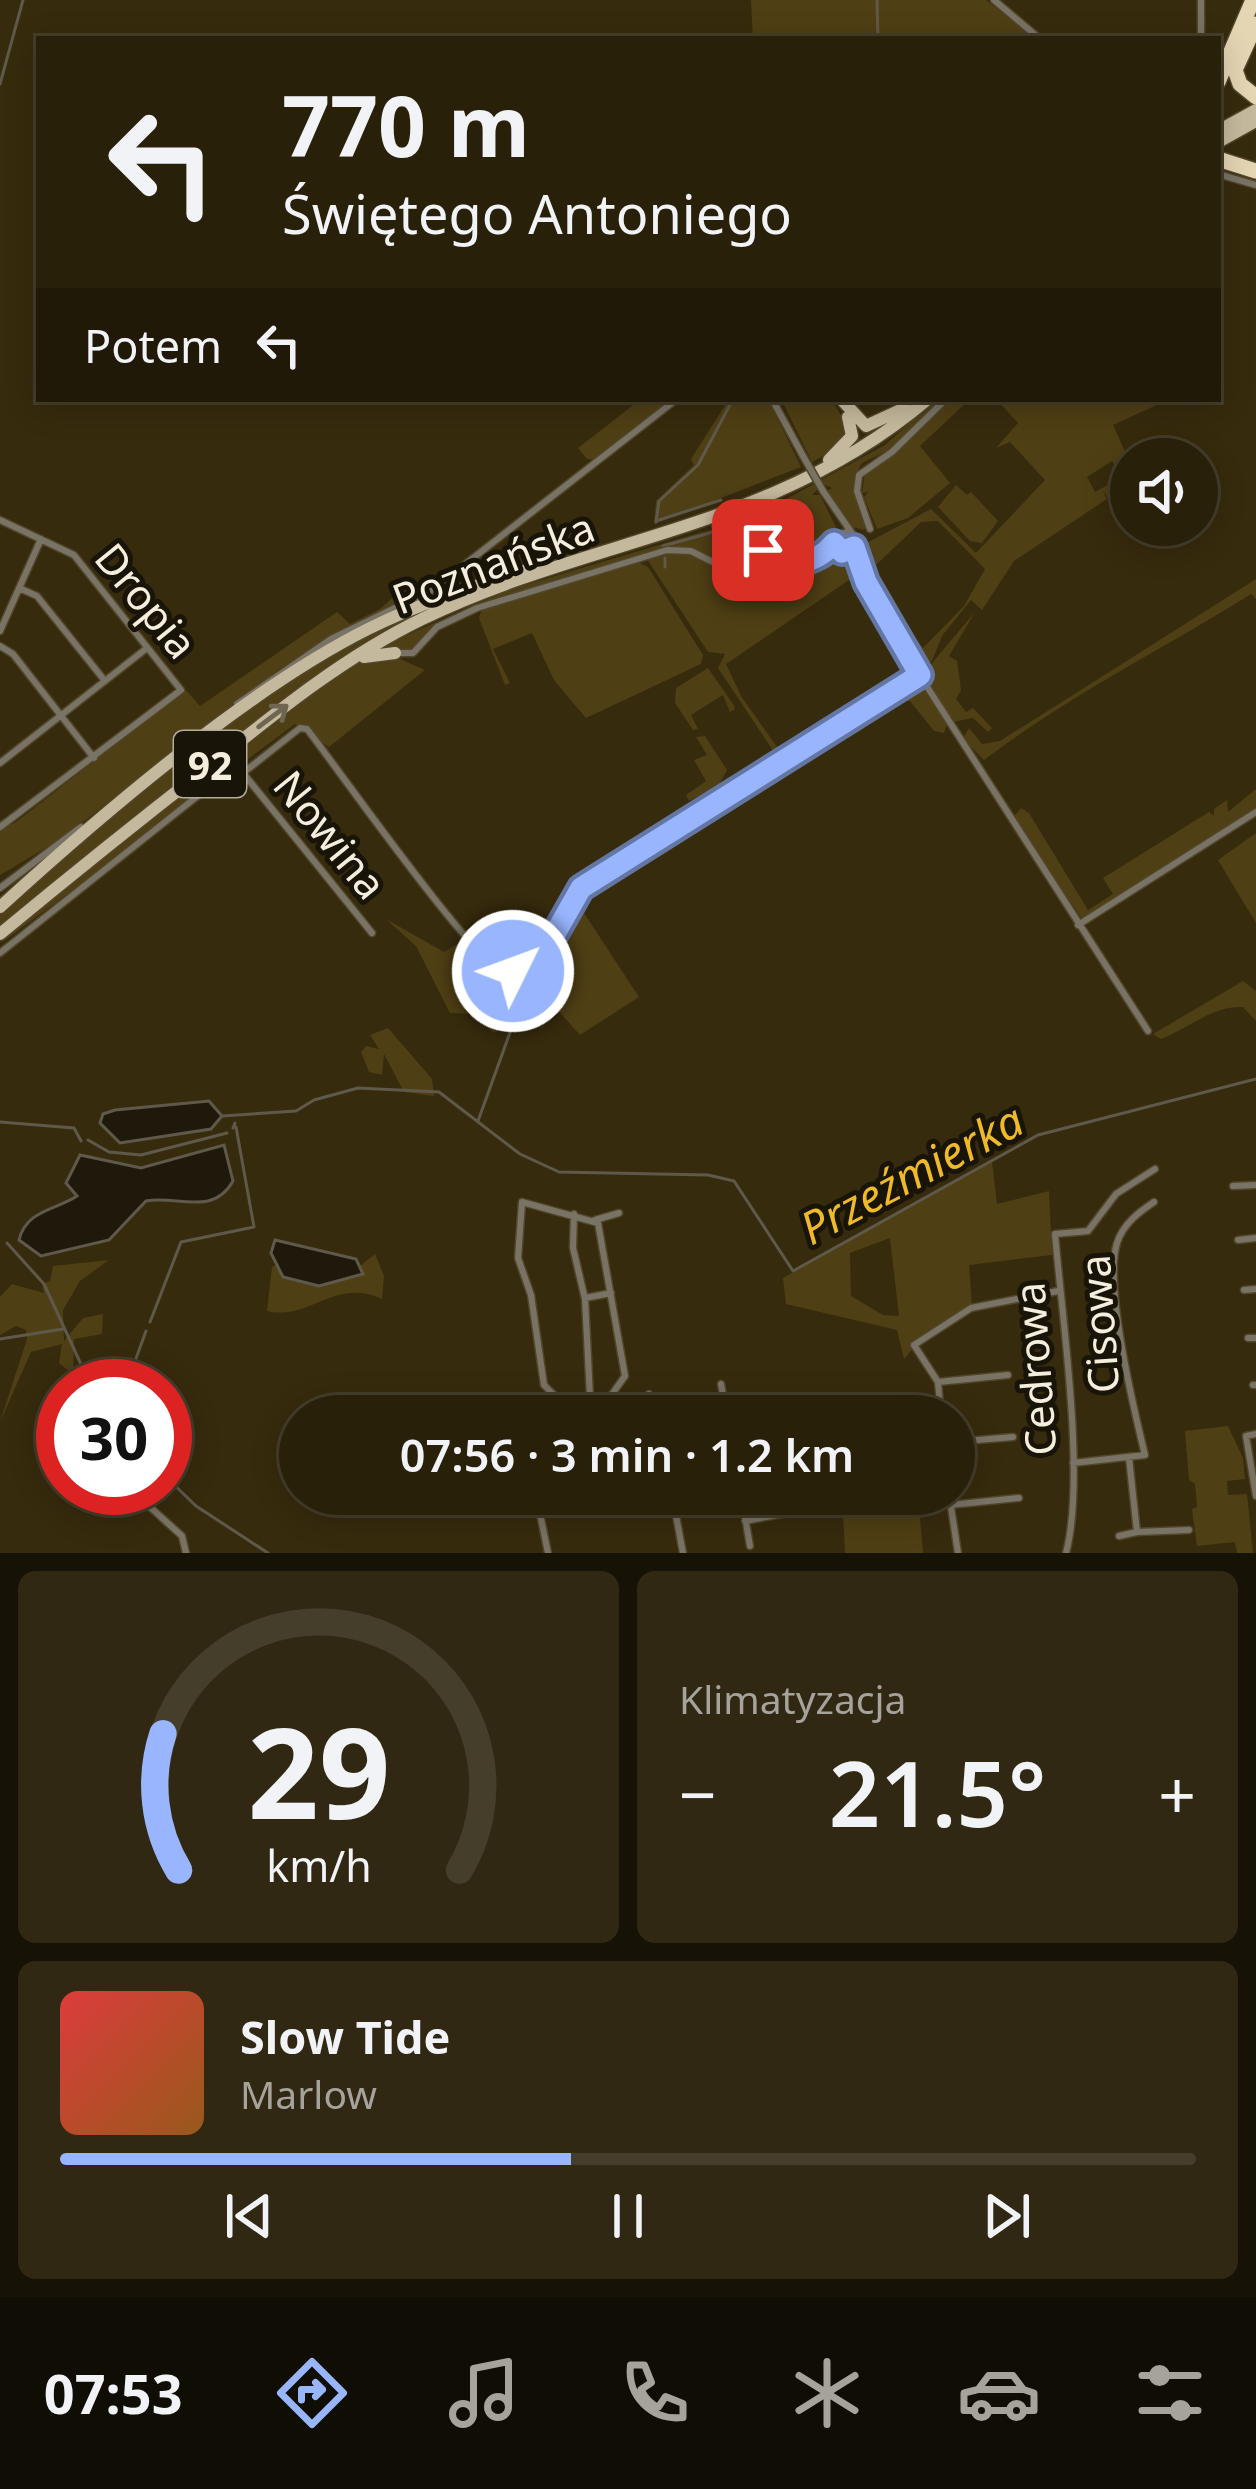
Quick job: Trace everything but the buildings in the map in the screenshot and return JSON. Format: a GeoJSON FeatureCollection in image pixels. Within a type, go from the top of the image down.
{"type":"FeatureCollection","features":[{"type":"Feature","properties":{"kind":"highway"},"geometry":{"type":"LineString","coordinates":[[1221,75],[1253,0]]}},
{"type":"Feature","properties":{"kind":"highway"},"geometry":{"type":"LineString","coordinates":[[1256,24],[1235,70],[1242,87],[1256,97]]}},
{"type":"Feature","properties":{"kind":"highway"},"geometry":{"type":"LineString","coordinates":[[1221,160],[1256,172]]}},
{"type":"Feature","properties":{"kind":"main road"},"geometry":{"type":"LineString","coordinates":[[1221,129],[1256,110]]}},
{"type":"Feature","properties":{"kind":"main road"},"geometry":{"type":"LineString","coordinates":[[1221,140],[1256,121]]}},
{"type":"Feature","properties":{"kind":"main road"},"geometry":{"type":"LineString","coordinates":[[829,460],[853,432],[839,402]]}},
{"type":"Feature","properties":{"kind":"main road"},"geometry":{"type":"LineString","coordinates":[[841,402],[866,426],[910,403]]}},
{"type":"Feature","properties":{"kind":"main road","name":"Poznańska"},"geometry":{"type":"LineString","coordinates":[[0,934],[341,666],[410,625],[474,596],[670,534],[809,480],[924,402]]}},
{"type":"Feature","properties":{"kind":"main road","name":"Poznańska"},"geometry":{"type":"LineString","coordinates":[[0,907],[221,726],[356,635],[450,594],[724,508],[829,460],[910,403]]}},
{"type":"Feature","properties":{"kind":"main road"},"geometry":{"type":"LineString","coordinates":[[770,562],[753,532],[754,516],[809,480]]}},
{"type":"Feature","properties":{"kind":"main road"},"geometry":{"type":"LineString","coordinates":[[670,534],[734,523],[748,532],[770,562],[796,569]]}},
{"type":"Feature","properties":{"kind":"main road"},"geometry":{"type":"LineString","coordinates":[[770,562],[796,564],[839,545]]}},
{"type":"Feature","properties":{"kind":"main road"},"geometry":{"type":"LineString","coordinates":[[757,582],[770,562]]}},
{"type":"Feature","properties":{"kind":"main road"},"geometry":{"type":"LineString","coordinates":[[341,666],[375,653],[395,653]]}},
{"type":"Feature","properties":{"kind":"street"},"geometry":{"type":"LineString","coordinates":[[994,0],[1036,36]]}},
{"type":"Feature","properties":{"kind":"street"},"geometry":{"type":"LineString","coordinates":[[1201,0],[1201,36]]}},
{"type":"Feature","properties":{"kind":"street"},"geometry":{"type":"LineString","coordinates":[[1221,175],[1256,185]]}},
{"type":"Feature","properties":{"kind":"street"},"geometry":{"type":"LineString","coordinates":[[2,889],[27,864],[279,672],[331,639],[432,590],[673,402]]}},
{"type":"Feature","properties":{"kind":"street"},"geometry":{"type":"LineString","coordinates":[[774,402],[835,515],[851,533],[859,568]]}},
{"type":"Feature","properties":{"kind":"street"},"geometry":{"type":"LineString","coordinates":[[870,529],[856,489],[861,471],[890,454],[943,402]]}},
{"type":"Feature","properties":{"kind":"street"},"geometry":{"type":"LineString","coordinates":[[835,515],[839,545],[859,568],[920,675],[1148,1030]]}},
{"type":"Feature","properties":{"kind":"street","name":"Dropia"},"geometry":{"type":"LineString","coordinates":[[0,520],[74,555],[181,690],[94,758]]}},
{"type":"Feature","properties":{"kind":"street"},"geometry":{"type":"LineString","coordinates":[[395,653],[413,652],[437,627],[477,608],[667,550],[691,551],[744,581],[757,582],[796,569],[851,533],[870,529]]}},
{"type":"Feature","properties":{"kind":"street"},"geometry":{"type":"LineString","coordinates":[[855,546],[870,529]]}},
{"type":"Feature","properties":{"kind":"street"},"geometry":{"type":"LineString","coordinates":[[0,631],[41,539]]}},
{"type":"Feature","properties":{"kind":"street"},"geometry":{"type":"LineString","coordinates":[[839,545],[855,546]]}},
{"type":"Feature","properties":{"kind":"street"},"geometry":{"type":"LineString","coordinates":[[20,588],[38,596],[105,681]]}},
{"type":"Feature","properties":{"kind":"street"},"geometry":{"type":"LineString","coordinates":[[0,646],[13,654],[94,758],[0,826]]}},
{"type":"Feature","properties":{"kind":"street"},"geometry":{"type":"LineString","coordinates":[[0,763],[147,648]]}},
{"type":"Feature","properties":{"kind":"street"},"geometry":{"type":"LineString","coordinates":[[0,953],[229,771],[243,773],[300,728],[307,729],[493,969],[505,973],[552,937],[581,888],[920,675]]}},
{"type":"Feature","properties":{"kind":"street","name":"Nowina"},"geometry":{"type":"LineString","coordinates":[[243,773],[372,933]]}},
{"type":"Feature","properties":{"kind":"street"},"geometry":{"type":"LineString","coordinates":[[1078,925],[1256,812]]}},
{"type":"Feature","properties":{"kind":"street","name":"Cedrowa"},"geometry":{"type":"LineString","coordinates":[[1066,1553],[1072,1526],[1071,1464],[1055,1234],[1088,1232],[1116,1193],[1155,1169]]}},
{"type":"Feature","properties":{"kind":"street"},"geometry":{"type":"LineString","coordinates":[[1233,1186],[1256,1185]]}},
{"type":"Feature","properties":{"kind":"street"},"geometry":{"type":"LineString","coordinates":[[554,1395],[544,1385],[531,1295],[518,1258],[522,1202],[595,1220],[619,1213]]}},
{"type":"Feature","properties":{"kind":"street","name":"Cisowa"},"geometry":{"type":"LineString","coordinates":[[1129,1458],[1145,1455],[1125,1377],[1116,1246],[1127,1224],[1154,1202]]}},
{"type":"Feature","properties":{"kind":"street"},"geometry":{"type":"LineString","coordinates":[[574,1214],[573,1248],[585,1298],[589,1395]]}},
{"type":"Feature","properties":{"kind":"street"},"geometry":{"type":"LineString","coordinates":[[595,1220],[625,1376],[612,1395]]}},
{"type":"Feature","properties":{"kind":"street"},"geometry":{"type":"LineString","coordinates":[[1238,1240],[1256,1238]]}},
{"type":"Feature","properties":{"kind":"street"},"geometry":{"type":"LineString","coordinates":[[1244,1290],[1256,1289]]}},
{"type":"Feature","properties":{"kind":"street"},"geometry":{"type":"LineString","coordinates":[[939,1395],[938,1382],[914,1345],[971,1308],[1060,1291]]}},
{"type":"Feature","properties":{"kind":"street"},"geometry":{"type":"LineString","coordinates":[[585,1298],[611,1293]]}},
{"type":"Feature","properties":{"kind":"street"},"geometry":{"type":"LineString","coordinates":[[938,1382],[1008,1375]]}},
{"type":"Feature","properties":{"kind":"street"},"geometry":{"type":"LineString","coordinates":[[721,1384],[723,1395]]}},
{"type":"Feature","properties":{"kind":"street"},"geometry":{"type":"LineString","coordinates":[[1256,1433],[1246,1436],[1256,1496]]}},
{"type":"Feature","properties":{"kind":"street"},"geometry":{"type":"LineString","coordinates":[[975,1440],[1013,1437]]}},
{"type":"Feature","properties":{"kind":"street"},"geometry":{"type":"LineString","coordinates":[[1071,1464],[1129,1458],[1137,1532]]}},
{"type":"Feature","properties":{"kind":"street"},"geometry":{"type":"LineString","coordinates":[[975,1502],[1019,1498]]}},
{"type":"Feature","properties":{"kind":"street"},"geometry":{"type":"LineString","coordinates":[[159,1515],[182,1536],[186,1553]]}},
{"type":"Feature","properties":{"kind":"street"},"geometry":{"type":"LineString","coordinates":[[540,1515],[548,1553]]}},
{"type":"Feature","properties":{"kind":"street"},"geometry":{"type":"LineString","coordinates":[[676,1515],[683,1553]]}},
{"type":"Feature","properties":{"kind":"street"},"geometry":{"type":"LineString","coordinates":[[745,1515],[750,1546]]}},
{"type":"Feature","properties":{"kind":"street"},"geometry":{"type":"LineString","coordinates":[[746,1521],[781,1515]]}},
{"type":"Feature","properties":{"kind":"street"},"geometry":{"type":"LineString","coordinates":[[952,1515],[958,1553]]}},
{"type":"Feature","properties":{"kind":"street"},"geometry":{"type":"LineString","coordinates":[[1119,1536],[1189,1530]]}},
{"type":"Feature","properties":{"kind":"shaded area"},"geometry":{"type":"Polygon","coordinates":[[[751,0],[986,0],[1032,36],[753,36],[751,0]]]}},
{"type":"Feature","properties":{"kind":"shaded area"},"geometry":{"type":"Polygon","coordinates":[[[637,402],[666,402],[595,460],[587,459],[578,448],[637,402]]]}},
{"type":"Feature","properties":{"kind":"shaded area"},"geometry":{"type":"Polygon","coordinates":[[[727,402],[769,402],[801,467],[654,524],[656,501],[694,465],[691,459],[727,402]]]}},
{"type":"Feature","properties":{"kind":"shaded area"},"geometry":{"type":"Polygon","coordinates":[[[782,402],[833,402],[849,428],[841,446],[812,462],[782,402]]]}},
{"type":"Feature","properties":{"kind":"shaded area"},"geometry":{"type":"Polygon","coordinates":[[[920,402],[853,452],[781,491],[477,593],[369,645],[283,706],[0,929],[0,911],[136,793],[234,716],[335,650],[455,594],[724,506],[790,479],[920,402]]]}},
{"type":"Feature","properties":{"kind":"shaded area"},"geometry":{"type":"Polygon","coordinates":[[[933,402],[939,402],[891,449],[862,463],[854,490],[868,523],[864,530],[848,526],[825,492],[832,488],[823,484],[812,495],[820,495],[836,527],[832,543],[782,562],[765,550],[754,527],[759,514],[885,445],[933,402]]]}},
{"type":"Feature","properties":{"kind":"shaded area"},"geometry":{"type":"Polygon","coordinates":[[[948,402],[967,402],[920,446],[950,483],[908,518],[877,529],[864,497],[868,492],[862,493],[865,473],[895,454],[948,402]]]}},
{"type":"Feature","properties":{"kind":"shaded area"},"geometry":{"type":"Polygon","coordinates":[[[999,402],[1163,402],[1113,425],[1119,438],[1110,438],[1110,462],[1087,477],[1095,492],[1110,484],[1110,497],[1103,491],[1107,499],[1014,561],[982,610],[971,600],[942,636],[932,661],[921,665],[891,618],[898,615],[923,648],[964,606],[985,569],[938,521],[921,522],[875,566],[875,579],[893,600],[889,612],[868,581],[859,547],[931,509],[976,553],[1045,480],[1010,442],[996,448],[1018,423],[999,402]]]}},
{"type":"Feature","properties":{"kind":"shaded area"},"geometry":{"type":"Polygon","coordinates":[[[956,485],[967,495],[971,492],[998,521],[982,543],[970,541],[938,507],[956,485]]]}},
{"type":"Feature","properties":{"kind":"shaded area"},"geometry":{"type":"Polygon","coordinates":[[[726,525],[737,526],[768,568],[753,580],[691,548],[675,547],[477,605],[430,629],[410,651],[376,649],[508,590],[726,525]]]}},
{"type":"Feature","properties":{"kind":"shaded area"},"geometry":{"type":"Polygon","coordinates":[[[673,552],[697,556],[753,586],[844,555],[889,626],[881,631],[849,580],[726,664],[741,696],[782,754],[780,761],[718,668],[725,654],[708,652],[647,559],[673,552]]]}},
{"type":"Feature","properties":{"kind":"shaded area"},"geometry":{"type":"Polygon","coordinates":[[[638,562],[648,567],[703,655],[701,664],[586,718],[554,680],[532,633],[493,649],[510,683],[505,685],[479,618],[482,609],[638,562]]]}},
{"type":"Feature","properties":{"kind":"shaded area"},"geometry":{"type":"Polygon","coordinates":[[[1256,579],[1256,599],[1251,594],[1118,672],[984,760],[963,739],[969,728],[982,744],[1000,741],[1256,579]]]}},
{"type":"Feature","properties":{"kind":"shaded area"},"geometry":{"type":"Polygon","coordinates":[[[409,583],[411,595],[279,669],[61,839],[0,875],[0,829],[16,822],[186,690],[200,706],[337,612],[350,624],[380,609],[409,583]]]}},
{"type":"Feature","properties":{"kind":"shaded area"},"geometry":{"type":"Polygon","coordinates":[[[975,612],[949,656],[957,661],[961,690],[956,699],[966,712],[973,708],[992,728],[988,732],[973,718],[953,722],[926,681],[927,669],[975,612]]]}},
{"type":"Feature","properties":{"kind":"shaded area"},"geometry":{"type":"Polygon","coordinates":[[[391,655],[425,670],[329,747],[295,724],[0,944],[75,878],[345,669],[363,659],[391,655]]]}},
{"type":"Feature","properties":{"kind":"shaded area"},"geometry":{"type":"Polygon","coordinates":[[[708,668],[735,707],[730,712],[723,695],[691,715],[698,729],[693,730],[675,703],[676,688],[708,668]]]}},
{"type":"Feature","properties":{"kind":"shaded area"},"geometry":{"type":"Polygon","coordinates":[[[917,680],[947,724],[944,733],[934,731],[910,701],[891,700],[593,894],[553,952],[567,952],[565,946],[584,913],[639,997],[580,1035],[531,980],[525,983],[511,975],[554,939],[581,891],[917,680]]]}},
{"type":"Feature","properties":{"kind":"shaded area"},"geometry":{"type":"Polygon","coordinates":[[[705,736],[727,770],[720,783],[735,785],[697,811],[691,803],[713,790],[689,801],[686,795],[706,781],[694,760],[707,755],[696,737],[705,736]]]}},
{"type":"Feature","properties":{"kind":"shaded area"},"geometry":{"type":"Polygon","coordinates":[[[1256,789],[1256,808],[1082,919],[1013,817],[1021,808],[1029,813],[1088,910],[1113,894],[1103,878],[1209,812],[1214,816],[1214,809],[1227,800],[1228,812],[1256,789]]]}},
{"type":"Feature","properties":{"kind":"shaded area"},"geometry":{"type":"Polygon","coordinates":[[[1256,833],[1256,923],[1218,860],[1256,833]]]}},
{"type":"Feature","properties":{"kind":"shaded area"},"geometry":{"type":"Polygon","coordinates":[[[386,919],[444,952],[457,944],[504,999],[494,1012],[501,1028],[494,1033],[471,1014],[450,1013],[416,946],[386,919]]]}},
{"type":"Feature","properties":{"kind":"shaded area"},"geometry":{"type":"Polygon","coordinates":[[[1243,981],[1256,991],[1256,1021],[1243,1007],[1231,1008],[1161,1039],[1153,1034],[1243,981]]]}},
{"type":"Feature","properties":{"kind":"shaded area"},"geometry":{"type":"Polygon","coordinates":[[[388,1028],[432,1079],[434,1096],[404,1092],[384,1054],[382,1075],[369,1072],[361,1052],[366,1046],[379,1049],[370,1035],[388,1028]]]}},
{"type":"Feature","properties":{"kind":"shaded area"},"geometry":{"type":"Polygon","coordinates":[[[209,1101],[222,1116],[211,1129],[120,1143],[100,1123],[103,1114],[115,1110],[209,1101]]]}},
{"type":"Feature","properties":{"kind":"shaded area"},"geometry":{"type":"Polygon","coordinates":[[[224,1145],[233,1181],[215,1198],[146,1201],[109,1240],[41,1256],[19,1240],[28,1222],[77,1196],[66,1183],[80,1155],[141,1168],[224,1145]]]}},
{"type":"Feature","properties":{"kind":"shaded area"},"geometry":{"type":"Polygon","coordinates":[[[992,1161],[997,1204],[1049,1191],[1052,1255],[969,1265],[972,1305],[927,1332],[904,1359],[897,1330],[786,1304],[783,1278],[992,1161]],[[890,1238],[850,1253],[851,1296],[883,1315],[899,1316],[890,1238]]]}},
{"type":"Feature","properties":{"kind":"shaded area"},"geometry":{"type":"Polygon","coordinates":[[[275,1240],[356,1259],[363,1274],[319,1286],[283,1277],[271,1253],[275,1240]]]}},
{"type":"Feature","properties":{"kind":"shaded area"},"geometry":{"type":"Polygon","coordinates":[[[375,1254],[384,1276],[382,1299],[350,1293],[296,1310],[267,1311],[272,1267],[278,1264],[300,1279],[327,1283],[362,1274],[360,1266],[375,1254]]]}},
{"type":"Feature","properties":{"kind":"shaded area"},"geometry":{"type":"Polygon","coordinates":[[[109,1260],[80,1281],[63,1310],[64,1341],[83,1318],[103,1314],[102,1334],[74,1339],[73,1359],[60,1359],[62,1344],[31,1352],[0,1422],[27,1339],[26,1330],[16,1326],[0,1335],[0,1297],[12,1284],[44,1293],[42,1284],[50,1281],[53,1266],[109,1260]]]}},
{"type":"Feature","properties":{"kind":"shaded area"},"geometry":{"type":"Polygon","coordinates":[[[1228,1426],[1243,1458],[1245,1479],[1227,1481],[1228,1495],[1247,1494],[1253,1553],[1237,1553],[1235,1542],[1197,1546],[1192,1509],[1197,1507],[1195,1484],[1189,1480],[1185,1431],[1228,1426]]]}},
{"type":"Feature","properties":{"kind":"shaded area"},"geometry":{"type":"Polygon","coordinates":[[[843,1515],[920,1515],[923,1553],[845,1553],[843,1515]]]}},
{"type":"Feature","properties":{"kind":"waterway"},"geometry":{"type":"LineString","coordinates":[[0,84],[23,0]]}},
{"type":"Feature","properties":{"kind":"waterway"},"geometry":{"type":"LineString","coordinates":[[877,0],[878,36]]}},
{"type":"Feature","properties":{"kind":"waterway"},"geometry":{"type":"LineString","coordinates":[[656,522],[659,501],[698,465],[731,402]]}},
{"type":"Feature","properties":{"kind":"waterway"},"geometry":{"type":"LineString","coordinates":[[656,521],[721,500]]}},
{"type":"Feature","properties":{"kind":"waterway"},"geometry":{"type":"LineString","coordinates":[[663,546],[717,531]]}},
{"type":"Feature","properties":{"kind":"waterway"},"geometry":{"type":"LineString","coordinates":[[665,558],[665,567]]}},
{"type":"Feature","properties":{"kind":"waterway"},"geometry":{"type":"LineString","coordinates":[[478,1121],[529,980]]}},
{"type":"Feature","properties":{"kind":"waterway","name":"Przeźmierka"},"geometry":{"type":"LineString","coordinates":[[222,1116],[296,1111],[314,1100],[358,1088],[439,1092],[520,1154],[559,1172],[708,1175],[734,1181],[793,1271],[1038,1135],[1256,1079]]}},
{"type":"Feature","properties":{"kind":"waterway","name":"Przeźmierka"},"geometry":{"type":"LineString","coordinates":[[0,1122],[74,1128],[81,1141]]}},
{"type":"Feature","properties":{"kind":"waterway","name":"Przeźmierka"},"geometry":{"type":"LineString","coordinates":[[233,1128],[235,1123]]}},
{"type":"Feature","properties":{"kind":"waterway"},"geometry":{"type":"LineString","coordinates":[[150,1322],[181,1242],[254,1227],[236,1127]]}},
{"type":"Feature","properties":{"kind":"waterway","name":"Przeźmierka"},"geometry":{"type":"LineString","coordinates":[[88,1140],[109,1152],[141,1155],[227,1133]]}},
{"type":"Feature","properties":{"kind":"waterway"},"geometry":{"type":"LineString","coordinates":[[7,1243],[44,1284],[79,1359]]}},
{"type":"Feature","properties":{"kind":"waterway"},"geometry":{"type":"LineString","coordinates":[[0,1339],[63,1329]]}},
{"type":"Feature","properties":{"kind":"waterway"},"geometry":{"type":"LineString","coordinates":[[136,1359],[146,1331]]}},
{"type":"Feature","properties":{"kind":"waterway"},"geometry":{"type":"LineString","coordinates":[[192,1502],[268,1553]]}},
{"type":"Feature","properties":{"kind":"route"},"geometry":{"type":"LineString","coordinates":[[513,971],[556,932],[581,888],[920,675],[866,582],[854,547],[842,552],[834,543],[828,551],[790,565],[775,562],[763,550]]}}]}
